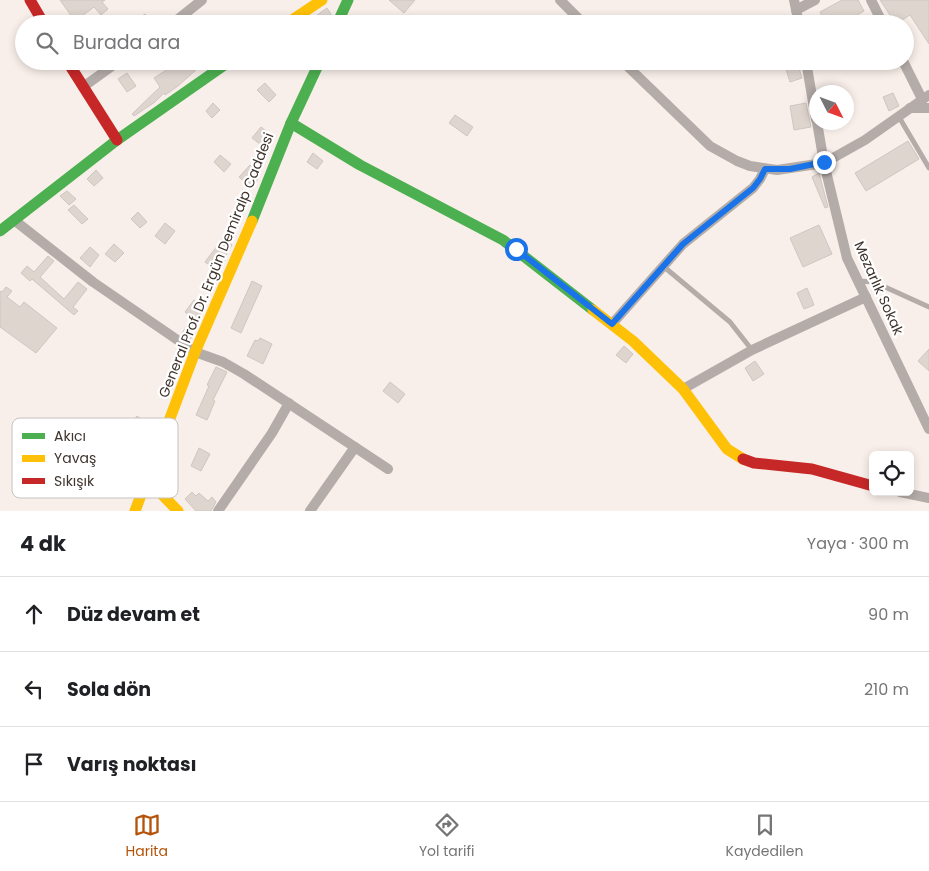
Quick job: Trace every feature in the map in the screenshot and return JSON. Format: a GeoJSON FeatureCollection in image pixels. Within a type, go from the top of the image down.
{"type":"FeatureCollection","features":[{"type":"Feature","properties":{"kind":"street"},"geometry":{"type":"LineString","coordinates":[[30,0],[39,15]]}},
{"type":"Feature","properties":{"kind":"street"},"geometry":{"type":"LineString","coordinates":[[183,15],[202,0]]}},
{"type":"Feature","properties":{"kind":"street"},"geometry":{"type":"LineString","coordinates":[[300,15],[322,0]]}},
{"type":"Feature","properties":{"kind":"street"},"geometry":{"type":"LineString","coordinates":[[341,15],[348,0]]}},
{"type":"Feature","properties":{"kind":"street"},"geometry":{"type":"LineString","coordinates":[[795,5],[815,0]]}},
{"type":"Feature","properties":{"kind":"street"},"geometry":{"type":"LineString","coordinates":[[871,0],[878,15]]}},
{"type":"Feature","properties":{"kind":"street"},"geometry":{"type":"LineString","coordinates":[[563,1],[576,15]]}},
{"type":"Feature","properties":{"kind":"street"},"geometry":{"type":"LineString","coordinates":[[73,70],[117,140]]}},
{"type":"Feature","properties":{"kind":"street"},"geometry":{"type":"LineString","coordinates":[[83,87],[107,70]]}},
{"type":"Feature","properties":{"kind":"street"},"geometry":{"type":"LineString","coordinates":[[0,231],[117,140],[217,70]]}},
{"type":"Feature","properties":{"kind":"street","name":"General Prof. Dr. Ergün Demiralp Caddesi"},"geometry":{"type":"LineString","coordinates":[[170,418],[195,352],[242,246],[291,123],[316,70]]}},
{"type":"Feature","properties":{"kind":"street"},"geometry":{"type":"LineString","coordinates":[[631,70],[710,146],[737,161],[765,169],[790,169],[824,162],[865,140],[926,97],[909,70]]}},
{"type":"Feature","properties":{"kind":"street","name":"Mezarlık Sokak"},"geometry":{"type":"LineString","coordinates":[[808,70],[810,85]]}},
{"type":"Feature","properties":{"kind":"street"},"geometry":{"type":"LineString","coordinates":[[910,108],[929,108]]}},
{"type":"Feature","properties":{"kind":"street"},"geometry":{"type":"LineString","coordinates":[[291,123],[360,165],[503,240],[645,351],[683,389],[727,449],[738,457],[754,463],[812,469],[869,485]]}},
{"type":"Feature","properties":{"kind":"street","name":"Mezarlık Sokak"},"geometry":{"type":"LineString","coordinates":[[819,130],[824,162],[847,258],[929,429]]}},
{"type":"Feature","properties":{"kind":"street"},"geometry":{"type":"LineString","coordinates":[[612,324],[696,232],[753,188],[765,169]]}},
{"type":"Feature","properties":{"kind":"street"},"geometry":{"type":"LineString","coordinates":[[14,220],[93,282],[195,352],[234,368],[388,469]]}},
{"type":"Feature","properties":{"kind":"street"},"geometry":{"type":"LineString","coordinates":[[683,389],[752,350],[866,296]]}},
{"type":"Feature","properties":{"kind":"street"},"geometry":{"type":"LineString","coordinates":[[218,511],[272,433],[289,403]]}},
{"type":"Feature","properties":{"kind":"street"},"geometry":{"type":"LineString","coordinates":[[310,511],[355,447]]}},
{"type":"Feature","properties":{"kind":"street"},"geometry":{"type":"LineString","coordinates":[[914,495],[929,498]]}},
{"type":"Feature","properties":{"kind":"street","name":"General Prof. Dr. Ergün Demiralp Caddesi"},"geometry":{"type":"LineString","coordinates":[[135,511],[140,498]]}},
{"type":"Feature","properties":{"kind":"street"},"geometry":{"type":"LineString","coordinates":[[165,498],[178,511]]}},
{"type":"Feature","properties":{"kind":"lane"},"geometry":{"type":"LineString","coordinates":[[898,116],[929,168]]}},
{"type":"Feature","properties":{"kind":"lane"},"geometry":{"type":"LineString","coordinates":[[663,266],[730,322],[752,350]]}},
{"type":"Feature","properties":{"kind":"lane"},"geometry":{"type":"LineString","coordinates":[[858,281],[874,282],[929,307]]}},
{"type":"Feature","properties":{"kind":"building"},"geometry":{"type":"Polygon","coordinates":[[[60,0],[105,0],[102,2],[108,9],[101,15],[94,7],[83,15],[71,15],[60,0]]]}},
{"type":"Feature","properties":{"kind":"building"},"geometry":{"type":"Polygon","coordinates":[[[389,0],[415,0],[404,13],[389,0]]]}},
{"type":"Feature","properties":{"kind":"building"},"geometry":{"type":"Polygon","coordinates":[[[842,0],[858,0],[864,11],[857,15],[822,15],[820,12],[842,0]]]}},
{"type":"Feature","properties":{"kind":"building"},"geometry":{"type":"Polygon","coordinates":[[[880,0],[929,0],[929,44],[914,21],[914,15],[890,15],[880,0]]]}},
{"type":"Feature","properties":{"kind":"building"},"geometry":{"type":"Polygon","coordinates":[[[327,8],[331,14],[331,15],[317,15],[327,8]]]}},
{"type":"Feature","properties":{"kind":"building"},"geometry":{"type":"Polygon","coordinates":[[[166,70],[196,70],[178,86],[165,95],[164,93],[155,102],[134,116],[132,114],[160,87],[154,78],[166,70]]]}},
{"type":"Feature","properties":{"kind":"building"},"geometry":{"type":"Polygon","coordinates":[[[786,70],[800,70],[802,78],[790,82],[786,70]]]}},
{"type":"Feature","properties":{"kind":"building"},"geometry":{"type":"Polygon","coordinates":[[[127,73],[136,86],[127,92],[118,79],[127,73]]]}},
{"type":"Feature","properties":{"kind":"building"},"geometry":{"type":"Polygon","coordinates":[[[265,83],[276,95],[269,102],[257,90],[265,83]]]}},
{"type":"Feature","properties":{"kind":"building"},"geometry":{"type":"Polygon","coordinates":[[[893,93],[899,106],[889,111],[883,97],[893,93]]]}},
{"type":"Feature","properties":{"kind":"building"},"geometry":{"type":"Polygon","coordinates":[[[213,103],[220,110],[212,118],[206,111],[213,103]]]}},
{"type":"Feature","properties":{"kind":"building"},"geometry":{"type":"Polygon","coordinates":[[[806,103],[809,127],[794,130],[790,106],[806,103]]]}},
{"type":"Feature","properties":{"kind":"building"},"geometry":{"type":"Polygon","coordinates":[[[455,115],[473,127],[467,136],[449,123],[455,115]]]}},
{"type":"Feature","properties":{"kind":"building"},"geometry":{"type":"Polygon","coordinates":[[[261,127],[273,136],[265,148],[252,138],[261,127]]]}},
{"type":"Feature","properties":{"kind":"building"},"geometry":{"type":"Polygon","coordinates":[[[908,141],[919,159],[866,191],[855,173],[908,141]]]}},
{"type":"Feature","properties":{"kind":"building"},"geometry":{"type":"Polygon","coordinates":[[[313,153],[323,161],[317,169],[307,162],[313,153]]]}},
{"type":"Feature","properties":{"kind":"building"},"geometry":{"type":"Polygon","coordinates":[[[220,155],[231,164],[224,172],[214,162],[220,155]]]}},
{"type":"Feature","properties":{"kind":"building"},"geometry":{"type":"Polygon","coordinates":[[[250,165],[260,174],[253,189],[239,177],[250,165]]]}},
{"type":"Feature","properties":{"kind":"building"},"geometry":{"type":"Polygon","coordinates":[[[96,170],[103,178],[94,186],[87,179],[96,170]]]}},
{"type":"Feature","properties":{"kind":"building"},"geometry":{"type":"Polygon","coordinates":[[[819,173],[828,207],[825,208],[812,177],[819,173]]]}},
{"type":"Feature","properties":{"kind":"building"},"geometry":{"type":"Polygon","coordinates":[[[67,191],[76,199],[69,205],[60,196],[67,191]]]}},
{"type":"Feature","properties":{"kind":"building"},"geometry":{"type":"Polygon","coordinates":[[[74,205],[88,219],[82,224],[68,210],[74,205]]]}},
{"type":"Feature","properties":{"kind":"building"},"geometry":{"type":"Polygon","coordinates":[[[138,212],[147,222],[140,228],[131,219],[138,212]]]}},
{"type":"Feature","properties":{"kind":"building"},"geometry":{"type":"Polygon","coordinates":[[[165,223],[175,231],[165,244],[155,236],[165,223]]]}},
{"type":"Feature","properties":{"kind":"building"},"geometry":{"type":"Polygon","coordinates":[[[819,225],[832,254],[803,267],[790,238],[819,225]]]}},
{"type":"Feature","properties":{"kind":"building"},"geometry":{"type":"Polygon","coordinates":[[[223,238],[232,245],[218,271],[205,262],[223,238]]]}},
{"type":"Feature","properties":{"kind":"building"},"geometry":{"type":"Polygon","coordinates":[[[114,244],[124,253],[115,262],[105,254],[114,244]]]}},
{"type":"Feature","properties":{"kind":"building"},"geometry":{"type":"Polygon","coordinates":[[[90,247],[99,255],[90,267],[80,258],[90,247]]]}},
{"type":"Feature","properties":{"kind":"building"},"geometry":{"type":"Polygon","coordinates":[[[48,256],[54,261],[40,277],[64,299],[78,282],[87,289],[73,307],[78,311],[74,315],[32,279],[30,281],[21,273],[27,266],[34,272],[48,256]]]}},
{"type":"Feature","properties":{"kind":"building"},"geometry":{"type":"Polygon","coordinates":[[[252,281],[262,286],[241,333],[231,328],[252,281]]]}},
{"type":"Feature","properties":{"kind":"building"},"geometry":{"type":"Polygon","coordinates":[[[6,287],[12,291],[7,297],[20,307],[24,302],[57,328],[36,353],[0,327],[0,291],[2,292],[6,287]]]}},
{"type":"Feature","properties":{"kind":"building"},"geometry":{"type":"Polygon","coordinates":[[[807,288],[814,305],[804,309],[797,293],[807,288]]]}},
{"type":"Feature","properties":{"kind":"building"},"geometry":{"type":"Polygon","coordinates":[[[194,300],[204,308],[197,321],[185,312],[194,300]]]}},
{"type":"Feature","properties":{"kind":"building"},"geometry":{"type":"Polygon","coordinates":[[[189,323],[196,328],[190,340],[182,333],[189,323]]]}},
{"type":"Feature","properties":{"kind":"building"},"geometry":{"type":"Polygon","coordinates":[[[260,338],[272,344],[263,364],[247,356],[255,340],[258,341],[260,338]]]}},
{"type":"Feature","properties":{"kind":"building"},"geometry":{"type":"Polygon","coordinates":[[[624,346],[633,354],[626,363],[616,355],[624,346]]]}},
{"type":"Feature","properties":{"kind":"building"},"geometry":{"type":"Polygon","coordinates":[[[929,349],[929,371],[918,361],[929,349]]]}},
{"type":"Feature","properties":{"kind":"building"},"geometry":{"type":"Polygon","coordinates":[[[755,361],[764,374],[753,381],[745,368],[755,361]]]}},
{"type":"Feature","properties":{"kind":"building"},"geometry":{"type":"Polygon","coordinates":[[[216,367],[227,372],[213,400],[215,401],[207,420],[196,415],[216,367]]]}},
{"type":"Feature","properties":{"kind":"building"},"geometry":{"type":"Polygon","coordinates":[[[390,382],[405,394],[398,403],[383,391],[390,382]]]}},
{"type":"Feature","properties":{"kind":"building"},"geometry":{"type":"Polygon","coordinates":[[[199,448],[210,454],[201,471],[191,466],[199,448]]]}},
{"type":"Feature","properties":{"kind":"building"},"geometry":{"type":"Polygon","coordinates":[[[192,492],[196,496],[199,493],[208,501],[212,497],[216,502],[211,511],[196,511],[185,499],[192,492]]]}},
{"type":"Feature","properties":{"kind":"traffic: fast"},"geometry":{"type":"LineString","coordinates":[[341,15],[348,0]]}},
{"type":"Feature","properties":{"kind":"traffic: fast"},"geometry":{"type":"LineString","coordinates":[[0,231],[117,140],[217,70]]}},
{"type":"Feature","properties":{"kind":"traffic: fast"},"geometry":{"type":"LineString","coordinates":[[252,221],[291,123],[316,70]]}},
{"type":"Feature","properties":{"kind":"traffic: fast"},"geometry":{"type":"LineString","coordinates":[[291,123],[360,165],[503,240],[593,310]]}},
{"type":"Feature","properties":{"kind":"traffic: slow"},"geometry":{"type":"LineString","coordinates":[[300,15],[322,0]]}},
{"type":"Feature","properties":{"kind":"traffic: slow"},"geometry":{"type":"LineString","coordinates":[[170,418],[195,352],[252,221]]}},
{"type":"Feature","properties":{"kind":"traffic: slow"},"geometry":{"type":"LineString","coordinates":[[593,310],[633,341],[683,389],[727,449],[743,459]]}},
{"type":"Feature","properties":{"kind":"traffic: slow"},"geometry":{"type":"LineString","coordinates":[[135,511],[140,498]]}},
{"type":"Feature","properties":{"kind":"traffic: slow"},"geometry":{"type":"LineString","coordinates":[[165,498],[178,511]]}},
{"type":"Feature","properties":{"kind":"traffic: jam"},"geometry":{"type":"LineString","coordinates":[[30,0],[39,15]]}},
{"type":"Feature","properties":{"kind":"traffic: jam"},"geometry":{"type":"LineString","coordinates":[[73,70],[117,140]]}},
{"type":"Feature","properties":{"kind":"traffic: jam"},"geometry":{"type":"LineString","coordinates":[[743,459],[754,463],[812,469],[869,485]]}},
{"type":"Feature","properties":{"kind":"route"},"geometry":{"type":"LineString","coordinates":[[516,249],[612,324],[683,244],[753,188],[765,169],[790,169],[824,162]]}}]}
